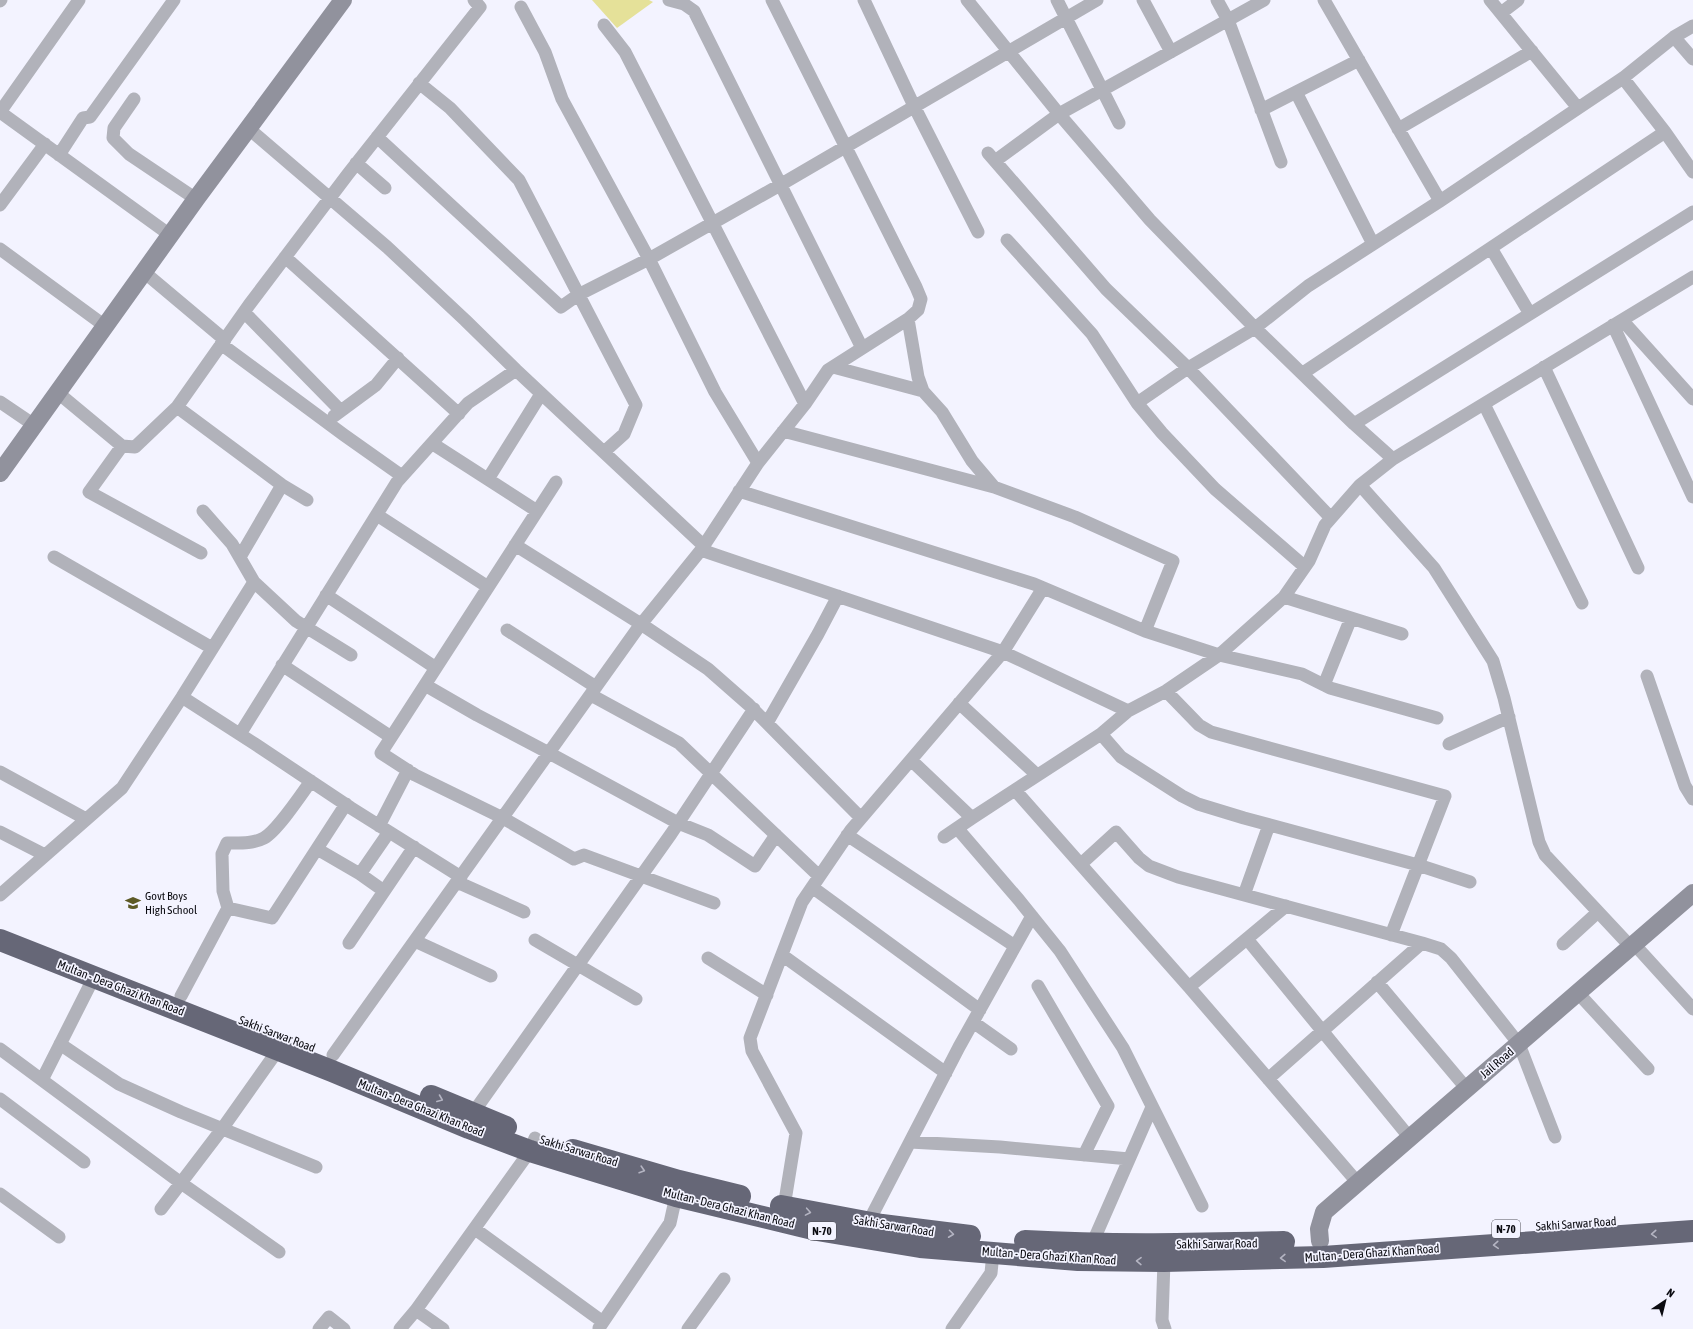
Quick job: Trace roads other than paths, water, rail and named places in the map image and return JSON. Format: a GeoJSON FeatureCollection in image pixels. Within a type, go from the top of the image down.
{"type":"FeatureCollection","features":[{"type":"Feature","properties":{"kind":"highway","name":"Sakhi Sarwar Road"},"geometry":{"type":"LineString","coordinates":[[0,926],[333,1055],[473,1113],[533,1145],[784,1206],[868,1222],[921,1239],[985,1238],[1092,1244],[1165,1245],[1320,1241],[1562,1233],[1693,1217]]}},
{"type":"Feature","properties":{"kind":"highway","name":"Multan - Dera Ghazi Khan Road"},"geometry":{"type":"LineString","coordinates":[[0,940],[278,1050],[469,1128],[533,1145],[676,1196],[817,1230],[921,1239],[993,1253],[1078,1260],[1164,1261],[1322,1256],[1562,1233],[1693,1231]]}},
{"type":"Feature","properties":{"kind":"street"},"geometry":{"type":"LineString","coordinates":[[79,0],[0,112],[170,235]]}},
{"type":"Feature","properties":{"kind":"street"},"geometry":{"type":"LineString","coordinates":[[59,155],[83,118],[90,117],[174,0]]}},
{"type":"Feature","properties":{"kind":"street"},"geometry":{"type":"LineString","coordinates":[[0,473],[196,199],[343,0]]}},
{"type":"Feature","properties":{"kind":"street"},"geometry":{"type":"LineString","coordinates":[[57,392],[122,446],[135,447],[176,407],[244,312],[330,197],[480,7],[474,0]]}},
{"type":"Feature","properties":{"kind":"street"},"geometry":{"type":"LineString","coordinates":[[669,0],[684,4],[694,11],[862,348]]}},
{"type":"Feature","properties":{"kind":"street"},"geometry":{"type":"LineString","coordinates":[[333,1055],[641,624],[703,548],[758,463],[805,404],[828,370],[908,319],[918,310],[921,299],[772,0]]}},
{"type":"Feature","properties":{"kind":"street"},"geometry":{"type":"LineString","coordinates":[[864,0],[914,106],[978,232]]}},
{"type":"Feature","properties":{"kind":"street"},"geometry":{"type":"LineString","coordinates":[[967,0],[1008,53],[1150,220],[1255,328],[1354,424],[1393,459]]}},
{"type":"Feature","properties":{"kind":"street"},"geometry":{"type":"LineString","coordinates":[[1057,0],[1104,90],[1119,123]]}},
{"type":"Feature","properties":{"kind":"street"},"geometry":{"type":"LineString","coordinates":[[377,137],[561,307],[578,295],[649,259],[780,185],[1097,0]]}},
{"type":"Feature","properties":{"kind":"street"},"geometry":{"type":"LineString","coordinates":[[1143,0],[1171,52]]}},
{"type":"Feature","properties":{"kind":"street"},"geometry":{"type":"LineString","coordinates":[[1217,0],[1228,20],[1281,162]]}},
{"type":"Feature","properties":{"kind":"street"},"geometry":{"type":"LineString","coordinates":[[1264,0],[1059,114],[991,157],[1106,289],[1188,368],[1330,518]]}},
{"type":"Feature","properties":{"kind":"street"},"geometry":{"type":"LineString","coordinates":[[1324,0],[1440,201]]}},
{"type":"Feature","properties":{"kind":"street"},"geometry":{"type":"LineString","coordinates":[[1490,0],[1578,108]]}},
{"type":"Feature","properties":{"kind":"street"},"geometry":{"type":"LineString","coordinates":[[1501,13],[1518,0]]}},
{"type":"Feature","properties":{"kind":"street"},"geometry":{"type":"LineString","coordinates":[[521,7],[545,52],[562,99],[649,259],[714,392],[758,463]]}},
{"type":"Feature","properties":{"kind":"street"},"geometry":{"type":"LineString","coordinates":[[604,25],[625,52],[805,404]]}},
{"type":"Feature","properties":{"kind":"street"},"geometry":{"type":"LineString","coordinates":[[1137,403],[1188,368],[1255,328],[1308,286],[1440,201],[1623,78],[1674,37],[1693,26]]}},
{"type":"Feature","properties":{"kind":"street"},"geometry":{"type":"LineString","coordinates":[[1674,37],[1693,59]]}},
{"type":"Feature","properties":{"kind":"street"},"geometry":{"type":"LineString","coordinates":[[1398,129],[1532,51]]}},
{"type":"Feature","properties":{"kind":"street"},"geometry":{"type":"LineString","coordinates":[[1261,110],[1359,60]]}},
{"type":"Feature","properties":{"kind":"street"},"geometry":{"type":"LineString","coordinates":[[1623,78],[1665,132],[1693,172]]}},
{"type":"Feature","properties":{"kind":"street"},"geometry":{"type":"LineString","coordinates":[[419,83],[450,108],[519,180],[636,405],[624,434],[604,452]]}},
{"type":"Feature","properties":{"kind":"street"},"geometry":{"type":"LineString","coordinates":[[1296,92],[1373,244]]}},
{"type":"Feature","properties":{"kind":"street"},"geometry":{"type":"LineString","coordinates":[[134,99],[114,128],[113,138],[129,154],[196,199]]}},
{"type":"Feature","properties":{"kind":"street"},"geometry":{"type":"LineString","coordinates":[[248,128],[330,197],[466,320],[516,370],[604,452],[703,548],[1002,652],[1128,711]]}},
{"type":"Feature","properties":{"kind":"street"},"geometry":{"type":"LineString","coordinates":[[1303,373],[1665,132]]}},
{"type":"Feature","properties":{"kind":"street"},"geometry":{"type":"LineString","coordinates":[[0,206],[45,144]]}},
{"type":"Feature","properties":{"kind":"street"},"geometry":{"type":"LineString","coordinates":[[356,163],[384,188]]}},
{"type":"Feature","properties":{"kind":"street"},"geometry":{"type":"LineString","coordinates":[[1354,424],[1693,212]]}},
{"type":"Feature","properties":{"kind":"street"},"geometry":{"type":"LineString","coordinates":[[1007,240],[1092,334],[1137,403],[1162,433],[1215,489],[1305,567]]}},
{"type":"Feature","properties":{"kind":"street"},"geometry":{"type":"LineString","coordinates":[[1491,248],[1530,314]]}},
{"type":"Feature","properties":{"kind":"street"},"geometry":{"type":"LineString","coordinates":[[0,249],[105,326]]}},
{"type":"Feature","properties":{"kind":"street"},"geometry":{"type":"LineString","coordinates":[[285,257],[459,414]]}},
{"type":"Feature","properties":{"kind":"street"},"geometry":{"type":"LineString","coordinates":[[144,272],[223,342],[326,422],[402,476]]}},
{"type":"Feature","properties":{"kind":"street"},"geometry":{"type":"LineString","coordinates":[[944,837],[1101,734],[1128,711],[1166,691],[1219,655],[1284,597],[1309,561],[1324,525],[1360,485],[1393,459],[1618,322],[1691,282]]}},
{"type":"Feature","properties":{"kind":"street"},"geometry":{"type":"LineString","coordinates":[[244,312],[340,410]]}},
{"type":"Feature","properties":{"kind":"street"},"geometry":{"type":"LineString","coordinates":[[908,319],[918,377],[923,391],[942,412],[972,461],[994,487]]}},
{"type":"Feature","properties":{"kind":"street"},"geometry":{"type":"LineString","coordinates":[[1618,322],[1693,399]]}},
{"type":"Feature","properties":{"kind":"street"},"geometry":{"type":"LineString","coordinates":[[1618,322],[1693,497]]}},
{"type":"Feature","properties":{"kind":"street"},"geometry":{"type":"LineString","coordinates":[[326,422],[340,410],[376,385],[398,358]]}},
{"type":"Feature","properties":{"kind":"street"},"geometry":{"type":"LineString","coordinates":[[834,367],[923,391]]}},
{"type":"Feature","properties":{"kind":"street"},"geometry":{"type":"LineString","coordinates":[[1544,367],[1638,568]]}},
{"type":"Feature","properties":{"kind":"street"},"geometry":{"type":"LineString","coordinates":[[240,734],[402,476],[433,444],[468,403],[516,370]]}},
{"type":"Feature","properties":{"kind":"street"},"geometry":{"type":"LineString","coordinates":[[488,479],[541,394]]}},
{"type":"Feature","properties":{"kind":"street"},"geometry":{"type":"LineString","coordinates":[[0,402],[34,425]]}},
{"type":"Feature","properties":{"kind":"street"},"geometry":{"type":"LineString","coordinates":[[1484,404],[1582,603]]}},
{"type":"Feature","properties":{"kind":"street"},"geometry":{"type":"LineString","coordinates":[[176,407],[282,485],[307,500]]}},
{"type":"Feature","properties":{"kind":"street"},"geometry":{"type":"LineString","coordinates":[[783,431],[994,487],[1075,517],[1173,561],[1145,631]]}},
{"type":"Feature","properties":{"kind":"street"},"geometry":{"type":"LineString","coordinates":[[433,444],[537,511]]}},
{"type":"Feature","properties":{"kind":"street"},"geometry":{"type":"LineString","coordinates":[[122,446],[89,492],[201,553]]}},
{"type":"Feature","properties":{"kind":"street"},"geometry":{"type":"LineString","coordinates":[[556,482],[381,752],[408,770],[502,818],[574,859],[584,855],[714,903]]}},
{"type":"Feature","properties":{"kind":"street"},"geometry":{"type":"LineString","coordinates":[[240,557],[282,485]]}},
{"type":"Feature","properties":{"kind":"street"},"geometry":{"type":"LineString","coordinates":[[1360,485],[1439,575],[1493,661],[1509,717],[1539,842],[1545,855],[1598,912],[1633,945],[1693,1009]]}},
{"type":"Feature","properties":{"kind":"street"},"geometry":{"type":"LineString","coordinates":[[739,491],[1043,588],[1145,631],[1219,655],[1302,674],[1324,685],[1366,699],[1437,718]]}},
{"type":"Feature","properties":{"kind":"street"},"geometry":{"type":"LineString","coordinates":[[203,511],[232,544],[254,582],[296,621],[351,655]]}},
{"type":"Feature","properties":{"kind":"street"},"geometry":{"type":"LineString","coordinates":[[377,515],[488,587]]}},
{"type":"Feature","properties":{"kind":"street"},"geometry":{"type":"LineString","coordinates":[[515,545],[641,624],[708,669],[754,709],[861,818]]}},
{"type":"Feature","properties":{"kind":"street"},"geometry":{"type":"LineString","coordinates":[[54,558],[212,648]]}},
{"type":"Feature","properties":{"kind":"street"},"geometry":{"type":"LineString","coordinates":[[0,895],[122,788],[182,697],[254,582]]}},
{"type":"Feature","properties":{"kind":"street"},"geometry":{"type":"LineString","coordinates":[[784,1206],[796,1133],[752,1051],[750,1038],[802,902],[847,835],[1002,652],[1043,588]]}},
{"type":"Feature","properties":{"kind":"street"},"geometry":{"type":"LineString","coordinates":[[326,595],[436,668]]}},
{"type":"Feature","properties":{"kind":"street"},"geometry":{"type":"LineString","coordinates":[[767,723],[838,596]]}},
{"type":"Feature","properties":{"kind":"street"},"geometry":{"type":"LineString","coordinates":[[1284,597],[1402,634]]}},
{"type":"Feature","properties":{"kind":"street"},"geometry":{"type":"LineString","coordinates":[[1324,685],[1351,618]]}},
{"type":"Feature","properties":{"kind":"street"},"geometry":{"type":"LineString","coordinates":[[507,630],[593,691],[679,743],[776,835],[816,882],[980,1010]]}},
{"type":"Feature","properties":{"kind":"street"},"geometry":{"type":"LineString","coordinates":[[282,665],[391,737]]}},
{"type":"Feature","properties":{"kind":"street"},"geometry":{"type":"LineString","coordinates":[[1647,676],[1685,786],[1693,799]]}},
{"type":"Feature","properties":{"kind":"street"},"geometry":{"type":"LineString","coordinates":[[425,685],[477,715],[678,823],[708,835],[755,866],[776,835]]}},
{"type":"Feature","properties":{"kind":"street"},"geometry":{"type":"LineString","coordinates":[[1166,691],[1198,724],[1211,732],[1445,796],[1391,934]]}},
{"type":"Feature","properties":{"kind":"street"},"geometry":{"type":"LineString","coordinates":[[182,697],[414,847],[459,879],[524,912]]}},
{"type":"Feature","properties":{"kind":"street"},"geometry":{"type":"LineString","coordinates":[[959,703],[1037,776]]}},
{"type":"Feature","properties":{"kind":"street"},"geometry":{"type":"LineString","coordinates":[[473,1113],[678,823],[754,709]]}},
{"type":"Feature","properties":{"kind":"street"},"geometry":{"type":"LineString","coordinates":[[1450,744],[1509,717]]}},
{"type":"Feature","properties":{"kind":"street"},"geometry":{"type":"LineString","coordinates":[[1101,734],[1121,757],[1182,796],[1198,804],[1269,825],[1418,865],[1470,882]]}},
{"type":"Feature","properties":{"kind":"street"},"geometry":{"type":"LineString","coordinates":[[911,760],[972,818]]}},
{"type":"Feature","properties":{"kind":"street"},"geometry":{"type":"LineString","coordinates":[[360,874],[384,829],[408,770]]}},
{"type":"Feature","properties":{"kind":"street"},"geometry":{"type":"LineString","coordinates":[[0,772],[86,819]]}},
{"type":"Feature","properties":{"kind":"street"},"geometry":{"type":"LineString","coordinates":[[181,996],[228,908],[223,891],[222,854],[227,843],[246,842],[264,838],[275,828],[311,781]]}},
{"type":"Feature","properties":{"kind":"street"},"geometry":{"type":"LineString","coordinates":[[1015,790],[1189,987],[1358,1183]]}},
{"type":"Feature","properties":{"kind":"street"},"geometry":{"type":"LineString","coordinates":[[228,908],[272,918],[346,804]]}},
{"type":"Feature","properties":{"kind":"street"},"geometry":{"type":"LineString","coordinates":[[1244,895],[1269,825]]}},
{"type":"Feature","properties":{"kind":"street"},"geometry":{"type":"LineString","coordinates":[[957,828],[1060,951],[1123,1048],[1202,1206]]}},
{"type":"Feature","properties":{"kind":"street"},"geometry":{"type":"LineString","coordinates":[[0,832],[45,855]]}},
{"type":"Feature","properties":{"kind":"street"},"geometry":{"type":"LineString","coordinates":[[1081,864],[1116,832],[1139,858],[1149,866],[1178,877],[1391,934],[1441,949],[1451,958],[1519,1044],[1555,1137]]}},
{"type":"Feature","properties":{"kind":"street"},"geometry":{"type":"LineString","coordinates":[[847,835],[1015,946]]}},
{"type":"Feature","properties":{"kind":"street"},"geometry":{"type":"LineString","coordinates":[[349,943],[414,847]]}},
{"type":"Feature","properties":{"kind":"street"},"geometry":{"type":"LineString","coordinates":[[317,849],[360,874],[384,891]]}},
{"type":"Feature","properties":{"kind":"street","name":"Jail Road"},"geometry":{"type":"LineString","coordinates":[[1320,1241],[1319,1229],[1324,1212],[1692,894]]}},
{"type":"Feature","properties":{"kind":"street"},"geometry":{"type":"LineString","coordinates":[[1189,987],[1286,906]]}},
{"type":"Feature","properties":{"kind":"street"},"geometry":{"type":"LineString","coordinates":[[1563,944],[1598,912]]}},
{"type":"Feature","properties":{"kind":"street"},"geometry":{"type":"LineString","coordinates":[[868,1222],[946,1072],[1032,916]]}},
{"type":"Feature","properties":{"kind":"street"},"geometry":{"type":"LineString","coordinates":[[1247,939],[1410,1138]]}},
{"type":"Feature","properties":{"kind":"street"},"geometry":{"type":"LineString","coordinates":[[535,940],[636,999]]}},
{"type":"Feature","properties":{"kind":"street"},"geometry":{"type":"LineString","coordinates":[[415,941],[491,976]]}},
{"type":"Feature","properties":{"kind":"street"},"geometry":{"type":"LineString","coordinates":[[1268,1079],[1422,943]]}},
{"type":"Feature","properties":{"kind":"street"},"geometry":{"type":"LineString","coordinates":[[782,955],[946,1072]]}},
{"type":"Feature","properties":{"kind":"street"},"geometry":{"type":"LineString","coordinates":[[708,958],[766,995]]}},
{"type":"Feature","properties":{"kind":"street"},"geometry":{"type":"LineString","coordinates":[[42,1080],[94,977]]}},
{"type":"Feature","properties":{"kind":"street"},"geometry":{"type":"LineString","coordinates":[[1377,982],[1467,1089]]}},
{"type":"Feature","properties":{"kind":"street"},"geometry":{"type":"LineString","coordinates":[[1038,986],[1108,1106],[1084,1155]]}},
{"type":"Feature","properties":{"kind":"street"},"geometry":{"type":"LineString","coordinates":[[1578,993],[1648,1069]]}},
{"type":"Feature","properties":{"kind":"street"},"geometry":{"type":"LineString","coordinates":[[973,1022],[1012,1049]]}},
{"type":"Feature","properties":{"kind":"street"},"geometry":{"type":"LineString","coordinates":[[60,1044],[119,1084],[222,1129],[316,1167]]}},
{"type":"Feature","properties":{"kind":"street"},"geometry":{"type":"LineString","coordinates":[[0,1049],[279,1252]]}},
{"type":"Feature","properties":{"kind":"street"},"geometry":{"type":"LineString","coordinates":[[161,1209],[222,1129],[278,1050]]}},
{"type":"Feature","properties":{"kind":"street"},"geometry":{"type":"LineString","coordinates":[[0,1099],[84,1162]]}},
{"type":"Feature","properties":{"kind":"street"},"geometry":{"type":"LineString","coordinates":[[1092,1244],[1152,1107]]}},
{"type":"Feature","properties":{"kind":"street"},"geometry":{"type":"LineString","coordinates":[[910,1142],[1000,1147],[1129,1159]]}},
{"type":"Feature","properties":{"kind":"street"},"geometry":{"type":"LineString","coordinates":[[400,1329],[416,1310],[475,1229],[533,1145]]}},
{"type":"Feature","properties":{"kind":"street"},"geometry":{"type":"LineString","coordinates":[[0,1194],[59,1237]]}},
{"type":"Feature","properties":{"kind":"street"},"geometry":{"type":"LineString","coordinates":[[475,1229],[601,1325],[670,1223],[676,1196]]}},
{"type":"Feature","properties":{"kind":"street"},"geometry":{"type":"LineString","coordinates":[[952,1329],[991,1273],[993,1253]]}},
{"type":"Feature","properties":{"kind":"street"},"geometry":{"type":"LineString","coordinates":[[1161,1326],[1164,1261]]}},
{"type":"Feature","properties":{"kind":"street"},"geometry":{"type":"LineString","coordinates":[[688,1329],[724,1279]]}},
{"type":"Feature","properties":{"kind":"street"},"geometry":{"type":"LineString","coordinates":[[416,1310],[443,1329]]}},
{"type":"Feature","properties":{"kind":"street"},"geometry":{"type":"LineString","coordinates":[[319,1329],[329,1317],[344,1329]]}},
{"type":"Feature","properties":{"kind":"place","name":"Govt Boys High School"},"geometry":{"type":"Point","coordinates":[133,903]}}]}
